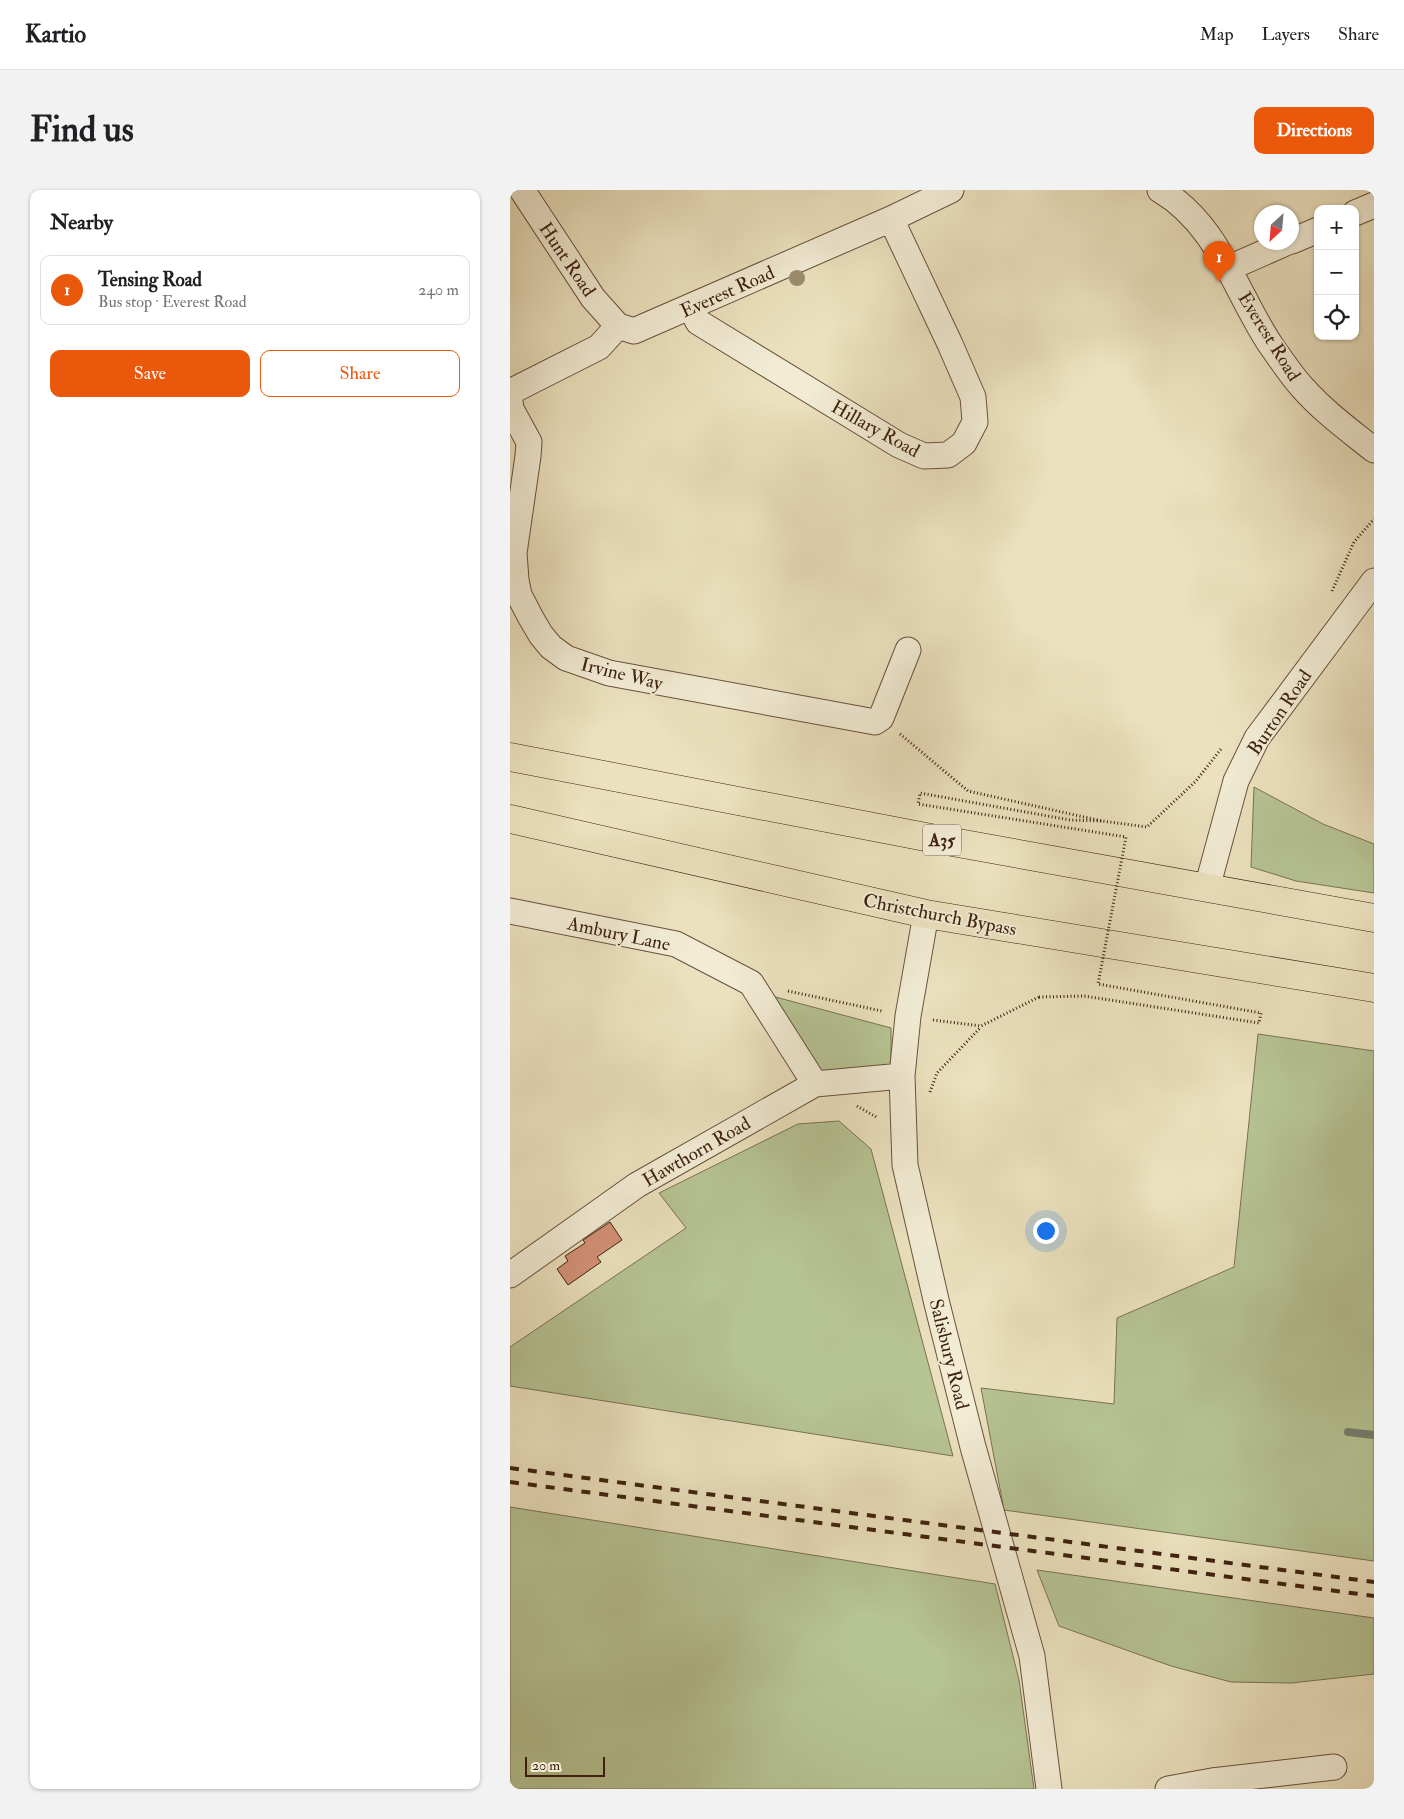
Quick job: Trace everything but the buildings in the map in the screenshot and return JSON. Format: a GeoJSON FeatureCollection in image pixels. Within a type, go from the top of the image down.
{"type":"FeatureCollection","features":[{"type":"Feature","properties":{"kind":"main road","name":"A35"},"geometry":{"type":"LineString","coordinates":[[510,757],[936,839],[1374,918]]}},
{"type":"Feature","properties":{"kind":"main road","name":"Christchurch Bypass"},"geometry":{"type":"LineString","coordinates":[[510,819],[926,914],[1374,988]]}},
{"type":"Feature","properties":{"kind":"street","name":"Hunt Road"},"geometry":{"type":"LineString","coordinates":[[522,190],[593,298],[618,326]]}},
{"type":"Feature","properties":{"kind":"street","name":"Everest Road"},"geometry":{"type":"LineString","coordinates":[[618,326],[634,331],[891,219],[951,190]]}},
{"type":"Feature","properties":{"kind":"street","name":"Everest Road"},"geometry":{"type":"LineString","coordinates":[[1160,190],[1173,198],[1195,218],[1218,248],[1269,342],[1302,387],[1342,425],[1374,450]]}},
{"type":"Feature","properties":{"kind":"street"},"geometry":{"type":"LineString","coordinates":[[1359,212],[1374,205]]}},
{"type":"Feature","properties":{"kind":"street","name":"Hillary Road"},"geometry":{"type":"LineString","coordinates":[[691,307],[698,322],[899,444],[924,456],[948,455],[964,443],[974,422],[973,396],[891,219]]}},
{"type":"Feature","properties":{"kind":"street"},"geometry":{"type":"LineString","coordinates":[[1299,238],[1314,232]]}},
{"type":"Feature","properties":{"kind":"street"},"geometry":{"type":"LineString","coordinates":[[1229,268],[1271,250]]}},
{"type":"Feature","properties":{"kind":"street"},"geometry":{"type":"LineString","coordinates":[[510,392],[599,347],[618,326]]}},
{"type":"Feature","properties":{"kind":"street","name":"Irvine Way"},"geometry":{"type":"LineString","coordinates":[[510,401],[511,409],[529,442],[514,553],[516,580],[519,595],[531,618],[551,647],[566,658],[609,673],[875,722],[880,718]]}},
{"type":"Feature","properties":{"kind":"street","name":"Burton Road"},"geometry":{"type":"LineString","coordinates":[[1207,888],[1236,781],[1257,738],[1374,580]]}},
{"type":"Feature","properties":{"kind":"street"},"geometry":{"type":"LineString","coordinates":[[880,718],[908,650]]}},
{"type":"Feature","properties":{"kind":"street","name":"Ambury Lane"},"geometry":{"type":"LineString","coordinates":[[510,911],[676,944],[751,984],[815,1084]]}},
{"type":"Feature","properties":{"kind":"street","name":"Salisbury Road"},"geometry":{"type":"LineString","coordinates":[[926,914],[908,1016],[902,1076],[905,1165],[937,1304],[971,1437],[1032,1656],[1049,1789]]}},
{"type":"Feature","properties":{"kind":"street","name":"Hawthorn Road"},"geometry":{"type":"LineString","coordinates":[[510,1275],[636,1185],[815,1084],[902,1076]]}},
{"type":"Feature","properties":{"kind":"street"},"geometry":{"type":"LineString","coordinates":[[1168,1789],[1334,1766]]}},
{"type":"Feature","properties":{"kind":"path"},"geometry":{"type":"LineString","coordinates":[[1331,592],[1354,542],[1374,519]]}},
{"type":"Feature","properties":{"kind":"path"},"geometry":{"type":"LineString","coordinates":[[880,718],[968,791],[1102,821],[1148,827],[1196,781],[1226,742]]}},
{"type":"Feature","properties":{"kind":"path"},"geometry":{"type":"LineString","coordinates":[[1039,996],[1084,996],[1259,1023],[1260,1013],[1098,984],[1126,837],[918,804],[920,793],[1070,820],[1102,821]]}},
{"type":"Feature","properties":{"kind":"path"},"geometry":{"type":"LineString","coordinates":[[929,1096],[937,1072],[981,1026]]}},
{"type":"Feature","properties":{"kind":"green space"},"geometry":{"type":"Polygon","coordinates":[[[1254,787],[1323,824],[1374,844],[1374,893],[1296,881],[1251,867],[1254,787]]]}},
{"type":"Feature","properties":{"kind":"green space"},"geometry":{"type":"Polygon","coordinates":[[[768,995],[891,1028],[891,1070],[818,1073],[768,995]]]}},
{"type":"Feature","properties":{"kind":"green space"},"geometry":{"type":"Polygon","coordinates":[[[1258,1034],[1374,1051],[1374,1561],[1004,1510],[981,1388],[1114,1404],[1117,1318],[1234,1267],[1258,1034]]]}},
{"type":"Feature","properties":{"kind":"green space"},"geometry":{"type":"Polygon","coordinates":[[[839,1121],[871,1149],[953,1456],[510,1386],[510,1347],[686,1228],[659,1193],[798,1124],[839,1121]]]}},
{"type":"Feature","properties":{"kind":"green space"},"geometry":{"type":"Polygon","coordinates":[[[510,1507],[995,1584],[1019,1680],[1034,1789],[510,1789],[510,1507]]]}},
{"type":"Feature","properties":{"kind":"green space"},"geometry":{"type":"Polygon","coordinates":[[[1037,1570],[1374,1618],[1374,1674],[1291,1683],[1231,1682],[1171,1666],[1059,1626],[1037,1570]]]}},
{"type":"Feature","properties":{"kind":"waterway"},"geometry":{"type":"LineString","coordinates":[[1348,1432],[1374,1435]]}},
{"type":"Feature","properties":{"kind":"railway"},"geometry":{"type":"LineString","coordinates":[[510,1468],[1374,1582]]}},
{"type":"Feature","properties":{"kind":"railway"},"geometry":{"type":"LineString","coordinates":[[510,1482],[1374,1596]]}},
{"type":"Feature","properties":{"kind":"place","name":"Tensing Road"},"geometry":{"type":"Point","coordinates":[1219,282]}}]}
